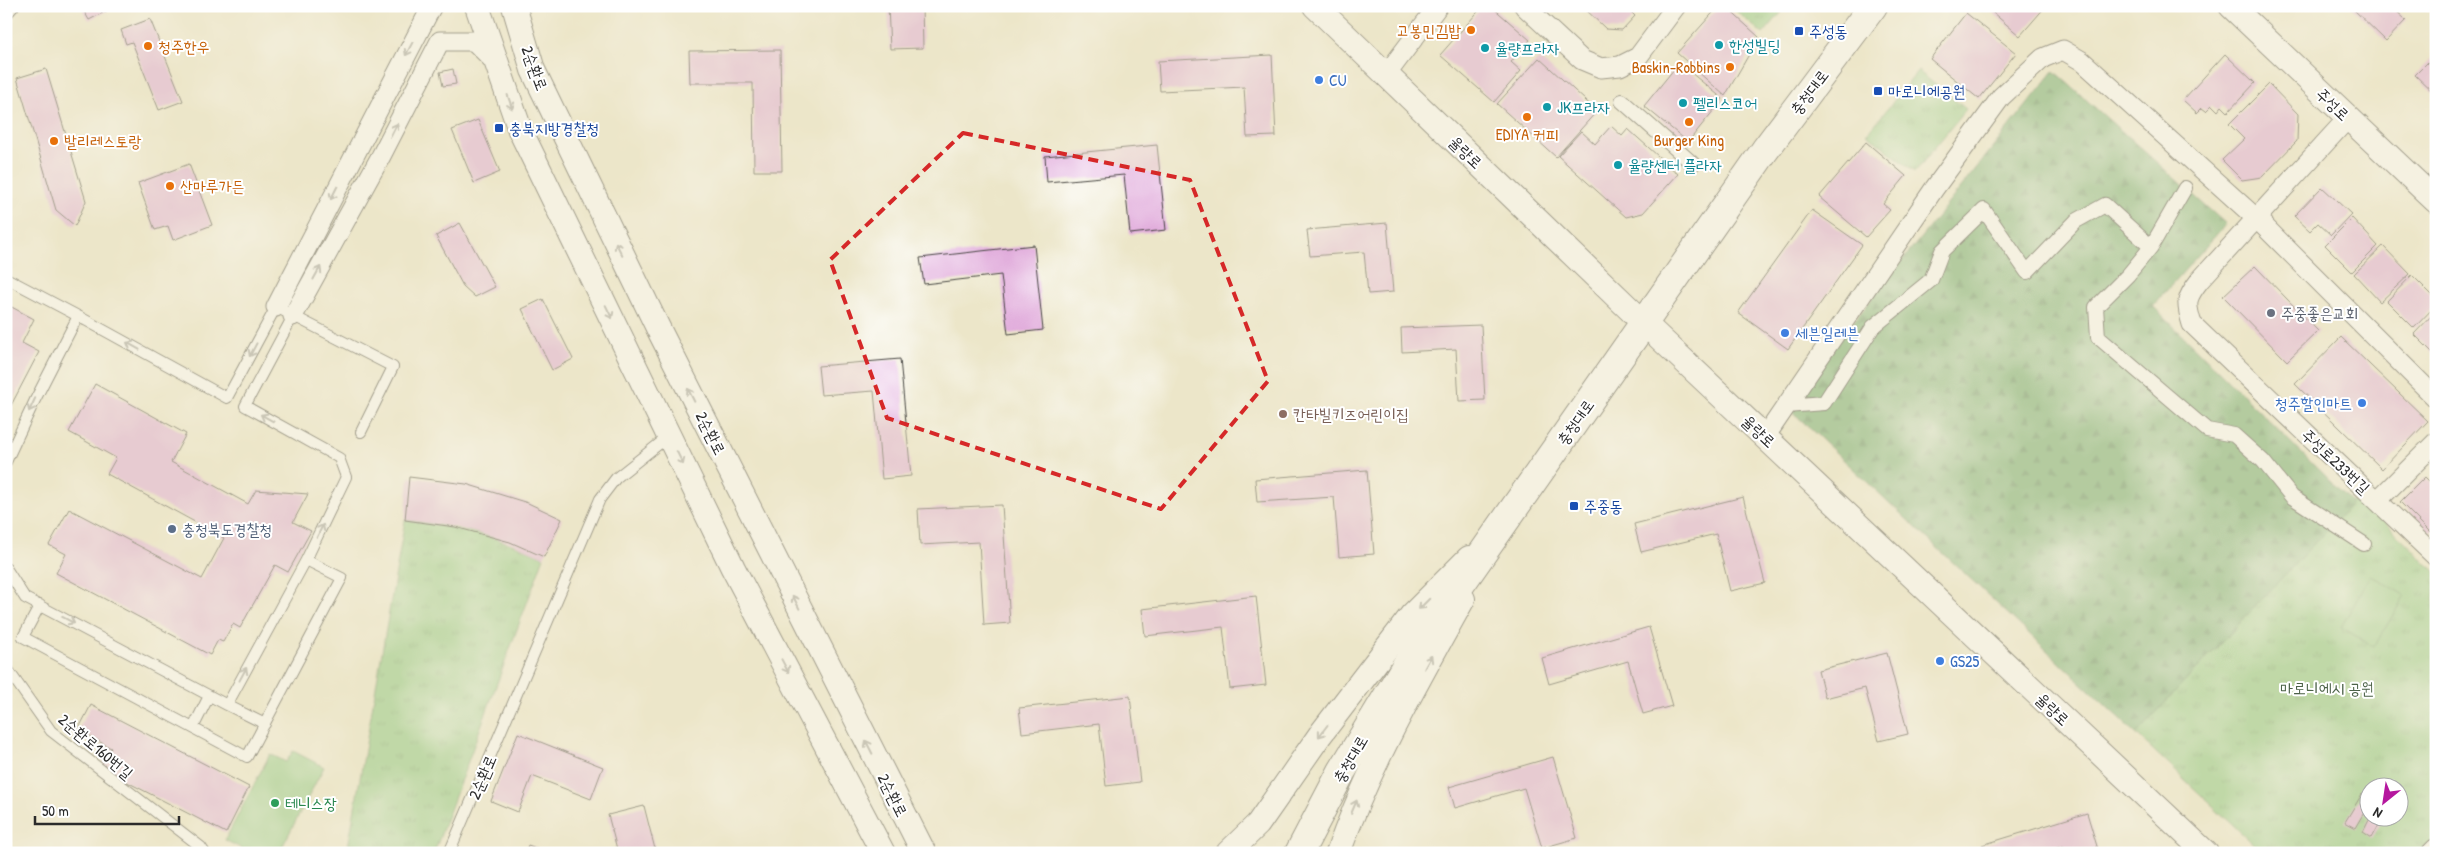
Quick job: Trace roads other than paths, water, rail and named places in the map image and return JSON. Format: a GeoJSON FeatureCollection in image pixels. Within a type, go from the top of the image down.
{"type":"FeatureCollection","features":[{"type":"Feature","properties":{"kind":"main road","name":"충청대로"},"geometry":{"type":"LineString","coordinates":[[1299,853],[1342,771],[1414,653],[1765,150],[1873,6]]}},
{"type":"Feature","properties":{"kind":"street"},"geometry":{"type":"LineString","coordinates":[[276,307],[432,6]]}},
{"type":"Feature","properties":{"kind":"street"},"geometry":{"type":"LineString","coordinates":[[477,6],[520,130],[733,568],[883,853]]}},
{"type":"Feature","properties":{"kind":"street","name":"2순환로"},"geometry":{"type":"LineString","coordinates":[[514,6],[533,70],[659,330],[924,853]]}},
{"type":"Feature","properties":{"kind":"street"},"geometry":{"type":"LineString","coordinates":[[1386,75],[1438,6]]}},
{"type":"Feature","properties":{"kind":"street"},"geometry":{"type":"LineString","coordinates":[[1524,6],[1582,60],[1601,68],[1620,66],[1638,57],[1676,6]]}},
{"type":"Feature","properties":{"kind":"street","name":"주성로"},"geometry":{"type":"LineString","coordinates":[[2231,6],[2436,202]]}},
{"type":"Feature","properties":{"kind":"street","name":"율량로"},"geometry":{"type":"LineString","coordinates":[[1321,8],[1386,75],[1644,323],[2206,853]]}},
{"type":"Feature","properties":{"kind":"street"},"geometry":{"type":"LineString","coordinates":[[293,316],[381,156],[440,41],[474,42],[496,64]]}},
{"type":"Feature","properties":{"kind":"street"},"geometry":{"type":"LineString","coordinates":[[1765,438],[1934,189],[2001,97],[2043,58],[2063,50],[2082,62],[2258,219],[2436,398]]}},
{"type":"Feature","properties":{"kind":"street"},"geometry":{"type":"LineString","coordinates":[[1622,101],[1693,164]]}},
{"type":"Feature","properties":{"kind":"street"},"geometry":{"type":"LineString","coordinates":[[2258,219],[2348,118]]}},
{"type":"Feature","properties":{"kind":"street"},"geometry":{"type":"LineString","coordinates":[[2185,188],[2151,247],[2128,275],[2096,307],[2098,337],[2207,430],[2234,435],[2263,460],[2292,496],[2364,544]]}},
{"type":"Feature","properties":{"kind":"street"},"geometry":{"type":"LineString","coordinates":[[1786,406],[1824,403],[1874,327],[1931,280],[1942,251],[1984,210],[2027,272],[2076,221],[2105,205],[2151,247]]}},
{"type":"Feature","properties":{"kind":"street","name":"주성로233번길"},"geometry":{"type":"LineString","coordinates":[[2258,219],[2187,296],[2187,308],[2192,324],[2436,557]]}},
{"type":"Feature","properties":{"kind":"street"},"geometry":{"type":"LineString","coordinates":[[2378,500],[2436,442]]}},
{"type":"Feature","properties":{"kind":"street"},"geometry":{"type":"LineString","coordinates":[[1340,852],[1353,808],[1388,734],[1508,520]]}},
{"type":"Feature","properties":{"kind":"street"},"geometry":{"type":"LineString","coordinates":[[1228,853],[1258,824],[1320,736],[1412,615],[1508,520]]}},
{"type":"Feature","properties":{"kind":"street"},"geometry":{"type":"LineString","coordinates":[[884,777],[942,853]]}},
{"type":"Feature","properties":{"kind":"street"},"geometry":{"type":"LineString","coordinates":[[2431,853],[2436,848]]}},
{"type":"Feature","properties":{"kind":"lane"},"geometry":{"type":"LineString","coordinates":[[6,14],[14,6]]}},
{"type":"Feature","properties":{"kind":"lane"},"geometry":{"type":"LineString","coordinates":[[6,278],[339,458],[346,477],[306,560],[227,705]]}},
{"type":"Feature","properties":{"kind":"lane"},"geometry":{"type":"LineString","coordinates":[[227,398],[276,307],[393,367],[361,432]]}},
{"type":"Feature","properties":{"kind":"lane"},"geometry":{"type":"LineString","coordinates":[[6,462],[78,316]]}},
{"type":"Feature","properties":{"kind":"lane"},"geometry":{"type":"LineString","coordinates":[[244,406],[293,316]]}},
{"type":"Feature","properties":{"kind":"lane","name":"2순환로"},"geometry":{"type":"LineString","coordinates":[[450,853],[600,499],[616,478],[669,436]]}},
{"type":"Feature","properties":{"kind":"lane"},"geometry":{"type":"LineString","coordinates":[[40,605],[23,637],[248,757],[342,578],[306,560]]}},
{"type":"Feature","properties":{"kind":"lane"},"geometry":{"type":"LineString","coordinates":[[6,568],[25,598],[264,724]]}},
{"type":"Feature","properties":{"kind":"lane","name":"2순환로160번길"},"geometry":{"type":"LineString","coordinates":[[6,667],[51,731],[201,847],[205,853]]}},
{"type":"Feature","properties":{"kind":"lane"},"geometry":{"type":"LineString","coordinates":[[193,728],[210,696]]}},
{"type":"Feature","properties":{"kind":"place","name":"고봉민김밥"},"geometry":{"type":"Point","coordinates":[1471,30]}},
{"type":"Feature","properties":{"kind":"place","name":"주성동"},"geometry":{"type":"Point","coordinates":[1799,31]}},
{"type":"Feature","properties":{"kind":"place","name":"한성빌딩"},"geometry":{"type":"Point","coordinates":[1719,45]}},
{"type":"Feature","properties":{"kind":"place","name":"청주한우"},"geometry":{"type":"Point","coordinates":[148,46]}},
{"type":"Feature","properties":{"kind":"place","name":"율량프라자"},"geometry":{"type":"Point","coordinates":[1485,48]}},
{"type":"Feature","properties":{"kind":"place","name":"Baskin-Robbins"},"geometry":{"type":"Point","coordinates":[1730,67]}},
{"type":"Feature","properties":{"kind":"place","name":"CU"},"geometry":{"type":"Point","coordinates":[1319,80]}},
{"type":"Feature","properties":{"kind":"place","name":"마로니에공원"},"geometry":{"type":"Point","coordinates":[1878,91]}},
{"type":"Feature","properties":{"kind":"place","name":"펠리스코어"},"geometry":{"type":"Point","coordinates":[1683,103]}},
{"type":"Feature","properties":{"kind":"place","name":"JK프라자"},"geometry":{"type":"Point","coordinates":[1547,107]}},
{"type":"Feature","properties":{"kind":"place","name":"EDIYA 커피"},"geometry":{"type":"Point","coordinates":[1527,117]}},
{"type":"Feature","properties":{"kind":"place","name":"Burger King"},"geometry":{"type":"Point","coordinates":[1689,122]}},
{"type":"Feature","properties":{"kind":"place","name":"충북지방경찰청"},"geometry":{"type":"Point","coordinates":[499,128]}},
{"type":"Feature","properties":{"kind":"place","name":"발리레스토랑"},"geometry":{"type":"Point","coordinates":[54,141]}},
{"type":"Feature","properties":{"kind":"place","name":"율량센터 플라자"},"geometry":{"type":"Point","coordinates":[1618,165]}},
{"type":"Feature","properties":{"kind":"place","name":"산마루가든"},"geometry":{"type":"Point","coordinates":[170,186]}},
{"type":"Feature","properties":{"kind":"place","name":"주중좋은교회"},"geometry":{"type":"Point","coordinates":[2271,313]}},
{"type":"Feature","properties":{"kind":"place","name":"세븐일레븐"},"geometry":{"type":"Point","coordinates":[1785,333]}},
{"type":"Feature","properties":{"kind":"place","name":"청주할인마트"},"geometry":{"type":"Point","coordinates":[2362,403]}},
{"type":"Feature","properties":{"kind":"place","name":"칸타빌키즈어린이집"},"geometry":{"type":"Point","coordinates":[1283,414]}},
{"type":"Feature","properties":{"kind":"place","name":"주중동"},"geometry":{"type":"Point","coordinates":[1574,506]}},
{"type":"Feature","properties":{"kind":"place","name":"충청북도경찰청"},"geometry":{"type":"Point","coordinates":[172,529]}},
{"type":"Feature","properties":{"kind":"place","name":"GS25"},"geometry":{"type":"Point","coordinates":[1940,661]}},
{"type":"Feature","properties":{"kind":"place","name":"테니스장"},"geometry":{"type":"Point","coordinates":[275,803]}},
{"type":"Feature","properties":{"kind":"park label","name":"마로니에시 공원"},"geometry":{"type":"Point","coordinates":[2327,688]}}]}
